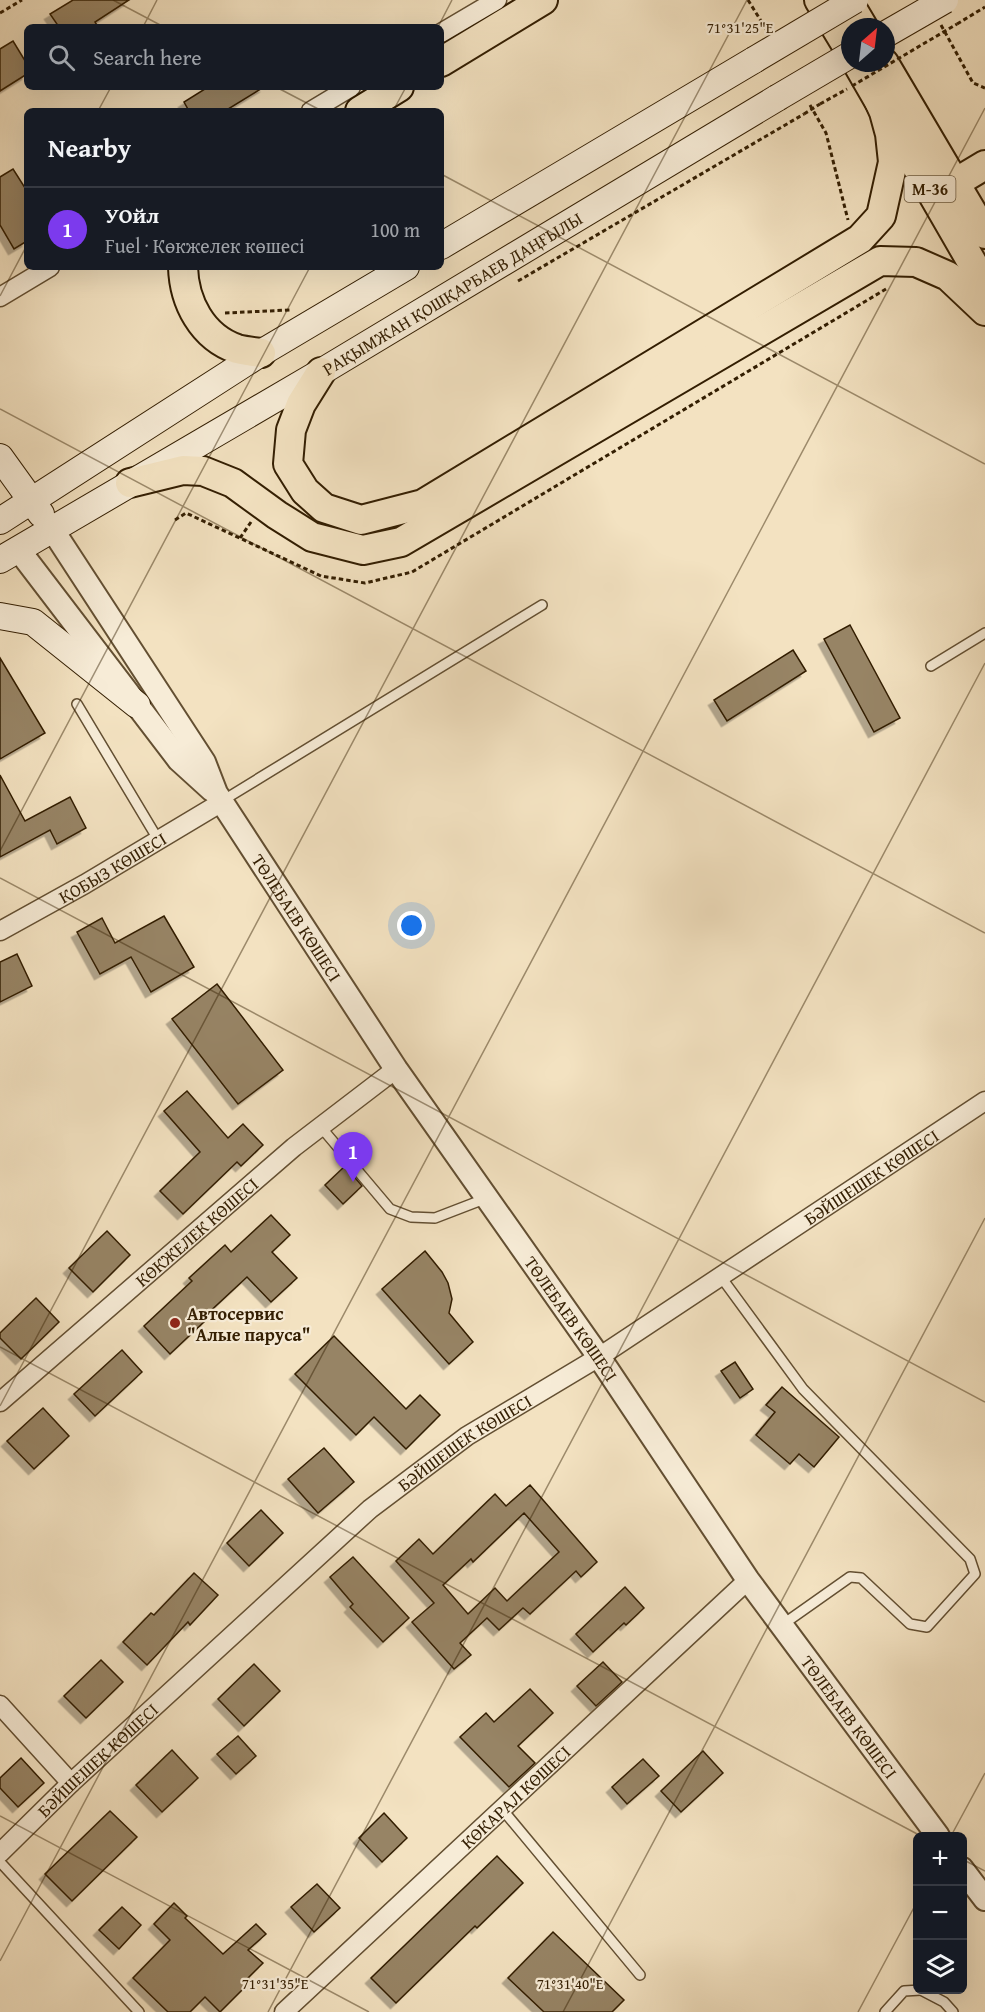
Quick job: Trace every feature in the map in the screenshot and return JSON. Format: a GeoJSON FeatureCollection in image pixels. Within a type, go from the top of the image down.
{"type":"FeatureCollection","features":[{"type":"Feature","properties":{"kind":"main road"},"geometry":{"type":"LineString","coordinates":[[444,60],[543,0]]}},
{"type":"Feature","properties":{"kind":"main road"},"geometry":{"type":"LineString","coordinates":[[819,0],[841,38]]}},
{"type":"Feature","properties":{"kind":"main road"},"geometry":{"type":"LineString","coordinates":[[847,0],[858,18]]}},
{"type":"Feature","properties":{"kind":"main road"},"geometry":{"type":"LineString","coordinates":[[444,244],[855,0]]}},
{"type":"Feature","properties":{"kind":"main road"},"geometry":{"type":"LineString","coordinates":[[895,30],[942,10]]}},
{"type":"Feature","properties":{"kind":"main road","name":"РАҚЫМЖАН ҚОШҚАРБАЕВ ДАҢҒЫЛЫ"},"geometry":{"type":"LineString","coordinates":[[9,554],[321,372],[841,59]]}},
{"type":"Feature","properties":{"kind":"main road","name":"M-36"},"geometry":{"type":"LineString","coordinates":[[863,72],[985,285]]}},
{"type":"Feature","properties":{"kind":"main road","name":"M-36"},"geometry":{"type":"LineString","coordinates":[[890,72],[969,193],[985,234]]}},
{"type":"Feature","properties":{"kind":"main road"},"geometry":{"type":"LineString","coordinates":[[365,108],[394,90]]}},
{"type":"Feature","properties":{"kind":"main road"},"geometry":{"type":"LineString","coordinates":[[321,372],[301,404],[291,430],[288,464],[305,491],[324,508],[361,520],[423,504],[860,239],[880,216],[893,162],[890,134],[876,94]]}},
{"type":"Feature","properties":{"kind":"main road"},"geometry":{"type":"LineString","coordinates":[[969,193],[985,165]]}},
{"type":"Feature","properties":{"kind":"main road"},"geometry":{"type":"LineString","coordinates":[[130,483],[183,470],[203,471],[233,483],[312,537],[363,550],[401,542],[880,261],[916,262],[948,276],[985,311]]}},
{"type":"Feature","properties":{"kind":"main road"},"geometry":{"type":"LineString","coordinates":[[183,270],[186,294],[196,317],[214,336],[236,348],[261,353]]}},
{"type":"Feature","properties":{"kind":"main road"},"geometry":{"type":"LineString","coordinates":[[0,522],[261,353],[401,270]]}},
{"type":"Feature","properties":{"kind":"main road","name":"ТӨЛЕБАЕВ КӨШЕСІ"},"geometry":{"type":"LineString","coordinates":[[0,457],[51,529]]}},
{"type":"Feature","properties":{"kind":"main road","name":"ТӨЛЕБАЕВ КӨШЕСІ"},"geometry":{"type":"LineString","coordinates":[[0,522],[9,554]]}},
{"type":"Feature","properties":{"kind":"main road"},"geometry":{"type":"LineString","coordinates":[[0,616],[33,622],[137,705]]}},
{"type":"Feature","properties":{"kind":"street"},"geometry":{"type":"LineString","coordinates":[[444,31],[497,0]]}},
{"type":"Feature","properties":{"kind":"street"},"geometry":{"type":"LineString","coordinates":[[316,108],[346,90]]}},
{"type":"Feature","properties":{"kind":"street"},"geometry":{"type":"LineString","coordinates":[[0,297],[45,270]]}},
{"type":"Feature","properties":{"kind":"street","name":"ТӨЛЕБАЕВ КӨШЕСІ"},"geometry":{"type":"LineString","coordinates":[[51,529],[204,762],[219,797],[396,1069],[599,1358],[748,1580],[935,1832]]}},
{"type":"Feature","properties":{"kind":"street","name":"ТӨЛЕБАЕВ КӨШЕСІ"},"geometry":{"type":"LineString","coordinates":[[9,554],[137,705],[179,760],[219,797]]}},
{"type":"Feature","properties":{"kind":"street","name":"ҚОБЫЗ КӨШЕСІ"},"geometry":{"type":"LineString","coordinates":[[0,931],[159,841],[219,797]]}},
{"type":"Feature","properties":{"kind":"street","name":"КӨКЖЕЛЕК КӨШЕСІ"},"geometry":{"type":"LineString","coordinates":[[0,1402],[294,1146],[396,1069]]}},
{"type":"Feature","properties":{"kind":"street","name":"БӘЙШЕШЕК КӨШЕСІ"},"geometry":{"type":"LineString","coordinates":[[0,1853],[71,1783],[369,1509],[467,1436],[599,1358],[985,1101]]}},
{"type":"Feature","properties":{"kind":"street","name":"КӨКАРАЛ КӨШЕСІ"},"geometry":{"type":"LineString","coordinates":[[284,2012],[748,1580]]}},
{"type":"Feature","properties":{"kind":"street"},"geometry":{"type":"LineString","coordinates":[[0,1706],[71,1783]]}},
{"type":"Feature","properties":{"kind":"street"},"geometry":{"type":"LineString","coordinates":[[967,1874],[985,1899]]}},
{"type":"Feature","properties":{"kind":"lane"},"geometry":{"type":"LineString","coordinates":[[219,797],[542,605]]}},
{"type":"Feature","properties":{"kind":"lane"},"geometry":{"type":"LineString","coordinates":[[931,666],[985,633]]}},
{"type":"Feature","properties":{"kind":"lane"},"geometry":{"type":"LineString","coordinates":[[77,704],[159,841]]}},
{"type":"Feature","properties":{"kind":"lane"},"geometry":{"type":"LineString","coordinates":[[320,1126],[390,1209],[411,1217],[435,1218],[487,1198]]}},
{"type":"Feature","properties":{"kind":"lane"},"geometry":{"type":"LineString","coordinates":[[721,1277],[803,1389],[970,1559],[975,1574],[927,1627],[910,1624],[861,1578],[850,1577],[782,1625]]}},
{"type":"Feature","properties":{"kind":"lane"},"geometry":{"type":"LineString","coordinates":[[502,1809],[640,1975]]}},
{"type":"Feature","properties":{"kind":"lane"},"geometry":{"type":"LineString","coordinates":[[0,1862],[139,2012]]}},
{"type":"Feature","properties":{"kind":"lane"},"geometry":{"type":"LineString","coordinates":[[885,2012],[904,1991],[913,1990]]}},
{"type":"Feature","properties":{"kind":"lane"},"geometry":{"type":"LineString","coordinates":[[930,1994],[944,2002],[953,2012]]}},
{"type":"Feature","properties":{"kind":"path"},"geometry":{"type":"LineString","coordinates":[[0,13],[22,0]]}},
{"type":"Feature","properties":{"kind":"path"},"geometry":{"type":"LineString","coordinates":[[748,0],[769,34]]}},
{"type":"Feature","properties":{"kind":"path"},"geometry":{"type":"LineString","coordinates":[[517,281],[985,8]]}},
{"type":"Feature","properties":{"kind":"path"},"geometry":{"type":"LineString","coordinates":[[942,10],[974,83],[985,88]]}},
{"type":"Feature","properties":{"kind":"path"},"geometry":{"type":"LineString","coordinates":[[809,103],[826,133],[849,223]]}},
{"type":"Feature","properties":{"kind":"path"},"geometry":{"type":"LineString","coordinates":[[221,313],[291,310]]}},
{"type":"Feature","properties":{"kind":"path"},"geometry":{"type":"LineString","coordinates":[[240,538],[252,519]]}},
{"type":"Feature","properties":{"kind":"building"},"geometry":{"type":"Polygon","coordinates":[[[73,0],[129,0],[95,22],[96,24],[57,24],[50,14],[73,0]]]}},
{"type":"Feature","properties":{"kind":"building"},"geometry":{"type":"Polygon","coordinates":[[[13,41],[24,59],[24,76],[0,91],[0,49],[13,41]]]}},
{"type":"Feature","properties":{"kind":"building"},"geometry":{"type":"Polygon","coordinates":[[[203,90],[259,90],[230,108],[187,108],[184,102],[203,90]]]}},
{"type":"Feature","properties":{"kind":"building"},"geometry":{"type":"Polygon","coordinates":[[[13,169],[24,186],[24,243],[14,249],[0,225],[0,177],[13,169]]]}},
{"type":"Feature","properties":{"kind":"building"},"geometry":{"type":"Polygon","coordinates":[[[850,625],[900,718],[874,732],[824,639],[850,625]]]}},
{"type":"Feature","properties":{"kind":"building"},"geometry":{"type":"Polygon","coordinates":[[[793,650],[806,671],[727,721],[714,700],[793,650]]]}},
{"type":"Feature","properties":{"kind":"building"},"geometry":{"type":"Polygon","coordinates":[[[0,658],[45,733],[0,759],[0,658]]]}},
{"type":"Feature","properties":{"kind":"building"},"geometry":{"type":"Polygon","coordinates":[[[0,775],[25,821],[70,797],[86,828],[57,844],[50,830],[0,857],[0,775]]]}},
{"type":"Feature","properties":{"kind":"building"},"geometry":{"type":"Polygon","coordinates":[[[164,916],[194,967],[151,992],[131,957],[100,974],[77,932],[102,918],[115,943],[164,916]]]}},
{"type":"Feature","properties":{"kind":"building"},"geometry":{"type":"Polygon","coordinates":[[[17,954],[32,986],[0,1002],[0,962],[17,954]]]}},
{"type":"Feature","properties":{"kind":"building"},"geometry":{"type":"Polygon","coordinates":[[[217,984],[283,1070],[238,1104],[172,1019],[217,984]]]}},
{"type":"Feature","properties":{"kind":"building"},"geometry":{"type":"Polygon","coordinates":[[[187,1091],[228,1138],[243,1124],[263,1145],[241,1166],[237,1162],[183,1214],[160,1191],[200,1152],[164,1111],[187,1091]]]}},
{"type":"Feature","properties":{"kind":"building"},"geometry":{"type":"Polygon","coordinates":[[[345,1166],[362,1186],[343,1204],[325,1185],[345,1166]]]}},
{"type":"Feature","properties":{"kind":"building"},"geometry":{"type":"Polygon","coordinates":[[[271,1215],[290,1235],[272,1252],[297,1278],[271,1302],[247,1277],[203,1318],[206,1320],[170,1354],[144,1326],[192,1281],[189,1278],[225,1245],[231,1252],[271,1215]]]}},
{"type":"Feature","properties":{"kind":"building"},"geometry":{"type":"Polygon","coordinates":[[[107,1231],[130,1255],[93,1292],[69,1268],[107,1231]]]}},
{"type":"Feature","properties":{"kind":"building"},"geometry":{"type":"Polygon","coordinates":[[[425,1251],[448,1283],[452,1299],[449,1313],[473,1342],[449,1364],[382,1289],[425,1251]]]}},
{"type":"Feature","properties":{"kind":"building"},"geometry":{"type":"Polygon","coordinates":[[[36,1298],[59,1322],[21,1359],[0,1338],[0,1333],[36,1298]]]}},
{"type":"Feature","properties":{"kind":"building"},"geometry":{"type":"Polygon","coordinates":[[[334,1336],[406,1409],[420,1395],[440,1415],[406,1449],[374,1417],[356,1435],[295,1374],[334,1336]]]}},
{"type":"Feature","properties":{"kind":"building"},"geometry":{"type":"Polygon","coordinates":[[[122,1350],[142,1372],[95,1416],[74,1394],[122,1350]]]}},
{"type":"Feature","properties":{"kind":"building"},"geometry":{"type":"Polygon","coordinates":[[[735,1362],[753,1389],[740,1398],[721,1371],[735,1362]]]}},
{"type":"Feature","properties":{"kind":"building"},"geometry":{"type":"Polygon","coordinates":[[[782,1387],[839,1437],[814,1467],[799,1454],[790,1464],[756,1435],[775,1412],[766,1405],[782,1387]]]}},
{"type":"Feature","properties":{"kind":"building"},"geometry":{"type":"Polygon","coordinates":[[[43,1408],[69,1436],[34,1469],[7,1441],[43,1408]]]}},
{"type":"Feature","properties":{"kind":"building"},"geometry":{"type":"Polygon","coordinates":[[[324,1448],[354,1482],[318,1513],[288,1479],[324,1448]]]}},
{"type":"Feature","properties":{"kind":"building"},"geometry":{"type":"Polygon","coordinates":[[[530,1485],[597,1562],[581,1577],[576,1571],[530,1614],[523,1608],[499,1630],[487,1618],[460,1643],[471,1655],[454,1669],[412,1622],[434,1603],[396,1561],[419,1539],[433,1554],[495,1494],[506,1506],[530,1485]],[[524,1513],[473,1562],[471,1559],[443,1585],[468,1614],[495,1588],[507,1601],[559,1552],[524,1513]]]}},
{"type":"Feature","properties":{"kind":"building"},"geometry":{"type":"Polygon","coordinates":[[[261,1510],[283,1533],[249,1566],[227,1543],[261,1510]]]}},
{"type":"Feature","properties":{"kind":"building"},"geometry":{"type":"Polygon","coordinates":[[[353,1557],[409,1618],[383,1642],[350,1607],[353,1604],[330,1577],[353,1557]]]}},
{"type":"Feature","properties":{"kind":"building"},"geometry":{"type":"Polygon","coordinates":[[[194,1573],[218,1595],[190,1625],[188,1622],[147,1665],[123,1642],[151,1613],[154,1615],[194,1573]]]}},
{"type":"Feature","properties":{"kind":"building"},"geometry":{"type":"Polygon","coordinates":[[[625,1587],[644,1608],[593,1652],[576,1634],[625,1587]]]}},
{"type":"Feature","properties":{"kind":"building"},"geometry":{"type":"Polygon","coordinates":[[[101,1660],[123,1682],[86,1718],[64,1696],[101,1660]]]}},
{"type":"Feature","properties":{"kind":"building"},"geometry":{"type":"Polygon","coordinates":[[[603,1662],[622,1682],[596,1706],[577,1686],[603,1662]]]}},
{"type":"Feature","properties":{"kind":"building"},"geometry":{"type":"Polygon","coordinates":[[[254,1664],[280,1691],[244,1726],[218,1699],[254,1664]]]}},
{"type":"Feature","properties":{"kind":"building"},"geometry":{"type":"Polygon","coordinates":[[[530,1689],[553,1713],[518,1746],[535,1763],[509,1787],[460,1737],[486,1713],[494,1722],[530,1689]]]}},
{"type":"Feature","properties":{"kind":"building"},"geometry":{"type":"Polygon","coordinates":[[[238,1736],[256,1756],[236,1774],[217,1754],[238,1736]]]}},
{"type":"Feature","properties":{"kind":"building"},"geometry":{"type":"Polygon","coordinates":[[[172,1750],[198,1778],[162,1812],[136,1785],[172,1750]]]}},
{"type":"Feature","properties":{"kind":"building"},"geometry":{"type":"Polygon","coordinates":[[[703,1751],[723,1773],[681,1812],[661,1791],[703,1751]]]}},
{"type":"Feature","properties":{"kind":"building"},"geometry":{"type":"Polygon","coordinates":[[[21,1758],[44,1783],[18,1807],[0,1788],[0,1778],[21,1758]]]}},
{"type":"Feature","properties":{"kind":"building"},"geometry":{"type":"Polygon","coordinates":[[[643,1759],[659,1776],[627,1804],[612,1787],[643,1759]]]}},
{"type":"Feature","properties":{"kind":"building"},"geometry":{"type":"Polygon","coordinates":[[[110,1811],[137,1837],[72,1901],[45,1874],[110,1811]]]}},
{"type":"Feature","properties":{"kind":"building"},"geometry":{"type":"Polygon","coordinates":[[[384,1813],[407,1838],[382,1862],[359,1838],[384,1813]]]}},
{"type":"Feature","properties":{"kind":"building"},"geometry":{"type":"Polygon","coordinates":[[[497,1856],[523,1883],[396,2003],[371,1978],[497,1856]]]}},
{"type":"Feature","properties":{"kind":"building"},"geometry":{"type":"Polygon","coordinates":[[[317,1884],[340,1908],[314,1932],[291,1907],[317,1884]]]}},
{"type":"Feature","properties":{"kind":"building"},"geometry":{"type":"Polygon","coordinates":[[[174,1903],[187,1916],[185,1918],[223,1954],[256,1924],[266,1934],[248,1950],[263,1963],[248,1978],[251,1981],[220,2012],[205,1997],[190,2012],[168,2012],[133,1978],[170,1940],[154,1924],[174,1903]]]}},
{"type":"Feature","properties":{"kind":"building"},"geometry":{"type":"Polygon","coordinates":[[[122,1907],[141,1925],[119,1949],[99,1930],[122,1907]]]}},
{"type":"Feature","properties":{"kind":"building"},"geometry":{"type":"Polygon","coordinates":[[[553,1932],[624,2000],[612,2012],[544,2012],[508,1978],[553,1932]]]}},
{"type":"Feature","properties":{"kind":"place","name":"УОйл"},"geometry":{"type":"Point","coordinates":[353,1182]}},
{"type":"Feature","properties":{"kind":"place","name":"Автосервис \"Алые паруса\""},"geometry":{"type":"Point","coordinates":[175,1323]}}]}
